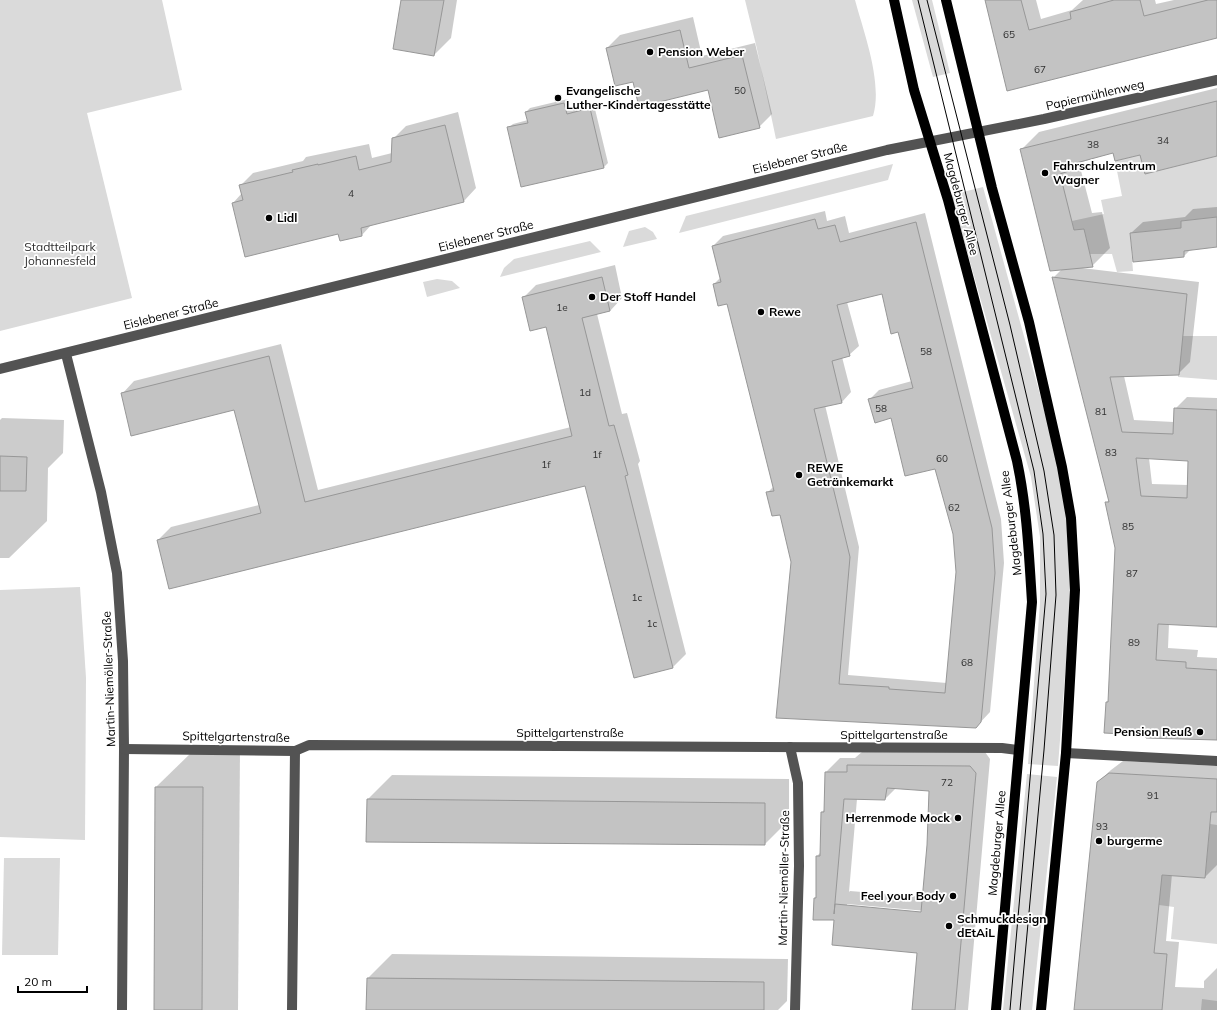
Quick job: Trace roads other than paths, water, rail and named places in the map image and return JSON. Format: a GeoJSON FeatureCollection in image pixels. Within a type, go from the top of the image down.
{"type":"FeatureCollection","features":[{"type":"Feature","properties":{"kind":"main road","name":"Magdeburger Allee"},"geometry":{"type":"LineString","coordinates":[[894,0],[914,90],[948,200],[1022,486],[1029,543],[1032,602],[996,1010]]}},
{"type":"Feature","properties":{"kind":"main road"},"geometry":{"type":"LineString","coordinates":[[946,0],[1034,344],[1062,468],[1071,518],[1075,590],[1066,753],[1041,1010]]}},
{"type":"Feature","properties":{"kind":"street","name":"Papiermühlenweg"},"geometry":{"type":"LineString","coordinates":[[979,132],[1217,80]]}},
{"type":"Feature","properties":{"kind":"street","name":"Eislebener Straße"},"geometry":{"type":"LineString","coordinates":[[0,369],[66,354],[879,152],[979,132]]}},
{"type":"Feature","properties":{"kind":"street","name":"Martin-Niemöller-Straße"},"geometry":{"type":"LineString","coordinates":[[66,354],[102,492],[117,573],[123,661],[124,749],[122,1010]]}},
{"type":"Feature","properties":{"kind":"street","name":"Spittelgartenstraße"},"geometry":{"type":"LineString","coordinates":[[124,749],[295,752],[308,745],[1002,748],[1018,750]]}},
{"type":"Feature","properties":{"kind":"street","name":"Martin-Niemöller-Straße"},"geometry":{"type":"LineString","coordinates":[[790,747],[798,783],[799,866],[795,1010]]}},
{"type":"Feature","properties":{"kind":"street"},"geometry":{"type":"LineString","coordinates":[[292,1010],[295,752]]}},
{"type":"Feature","properties":{"kind":"street"},"geometry":{"type":"LineString","coordinates":[[1066,753],[1217,761]]}},
{"type":"Feature","properties":{"kind":"tram line"},"geometry":{"type":"LineString","coordinates":[[918,0],[1034,471],[1043,534],[1046,594],[1010,1010]]}},
{"type":"Feature","properties":{"kind":"tram line"},"geometry":{"type":"LineString","coordinates":[[927,0],[1010,325],[1044,471],[1054,535],[1056,595],[1044,750],[1020,1010]]}},
{"type":"Feature","properties":{"kind":"place","name":"Pension Weber"},"geometry":{"type":"Point","coordinates":[650,52]}},
{"type":"Feature","properties":{"kind":"place","name":"Evangelische Luther-Kindertagesstätte"},"geometry":{"type":"Point","coordinates":[558,98]}},
{"type":"Feature","properties":{"kind":"place","name":"Fahrschulzentrum Wagner"},"geometry":{"type":"Point","coordinates":[1045,173]}},
{"type":"Feature","properties":{"kind":"place","name":"Lidl"},"geometry":{"type":"Point","coordinates":[269,218]}},
{"type":"Feature","properties":{"kind":"place","name":"Der Stoff Handel"},"geometry":{"type":"Point","coordinates":[592,297]}},
{"type":"Feature","properties":{"kind":"place","name":"Rewe"},"geometry":{"type":"Point","coordinates":[761,312]}},
{"type":"Feature","properties":{"kind":"place","name":"REWE Getränkemarkt"},"geometry":{"type":"Point","coordinates":[799,475]}},
{"type":"Feature","properties":{"kind":"place","name":"Pension Reuß"},"geometry":{"type":"Point","coordinates":[1200,732]}},
{"type":"Feature","properties":{"kind":"place","name":"Herrenmode Mock"},"geometry":{"type":"Point","coordinates":[958,818]}},
{"type":"Feature","properties":{"kind":"place","name":"burgerme"},"geometry":{"type":"Point","coordinates":[1099,841]}},
{"type":"Feature","properties":{"kind":"place","name":"Feel your Body"},"geometry":{"type":"Point","coordinates":[953,896]}},
{"type":"Feature","properties":{"kind":"place","name":"Schmuckdesign dEtAiL"},"geometry":{"type":"Point","coordinates":[949,926]}},
{"type":"Feature","properties":{"kind":"park label","name":"Stadtteilpark Johannesfeld"},"geometry":{"type":"Point","coordinates":[60,254]}}]}
